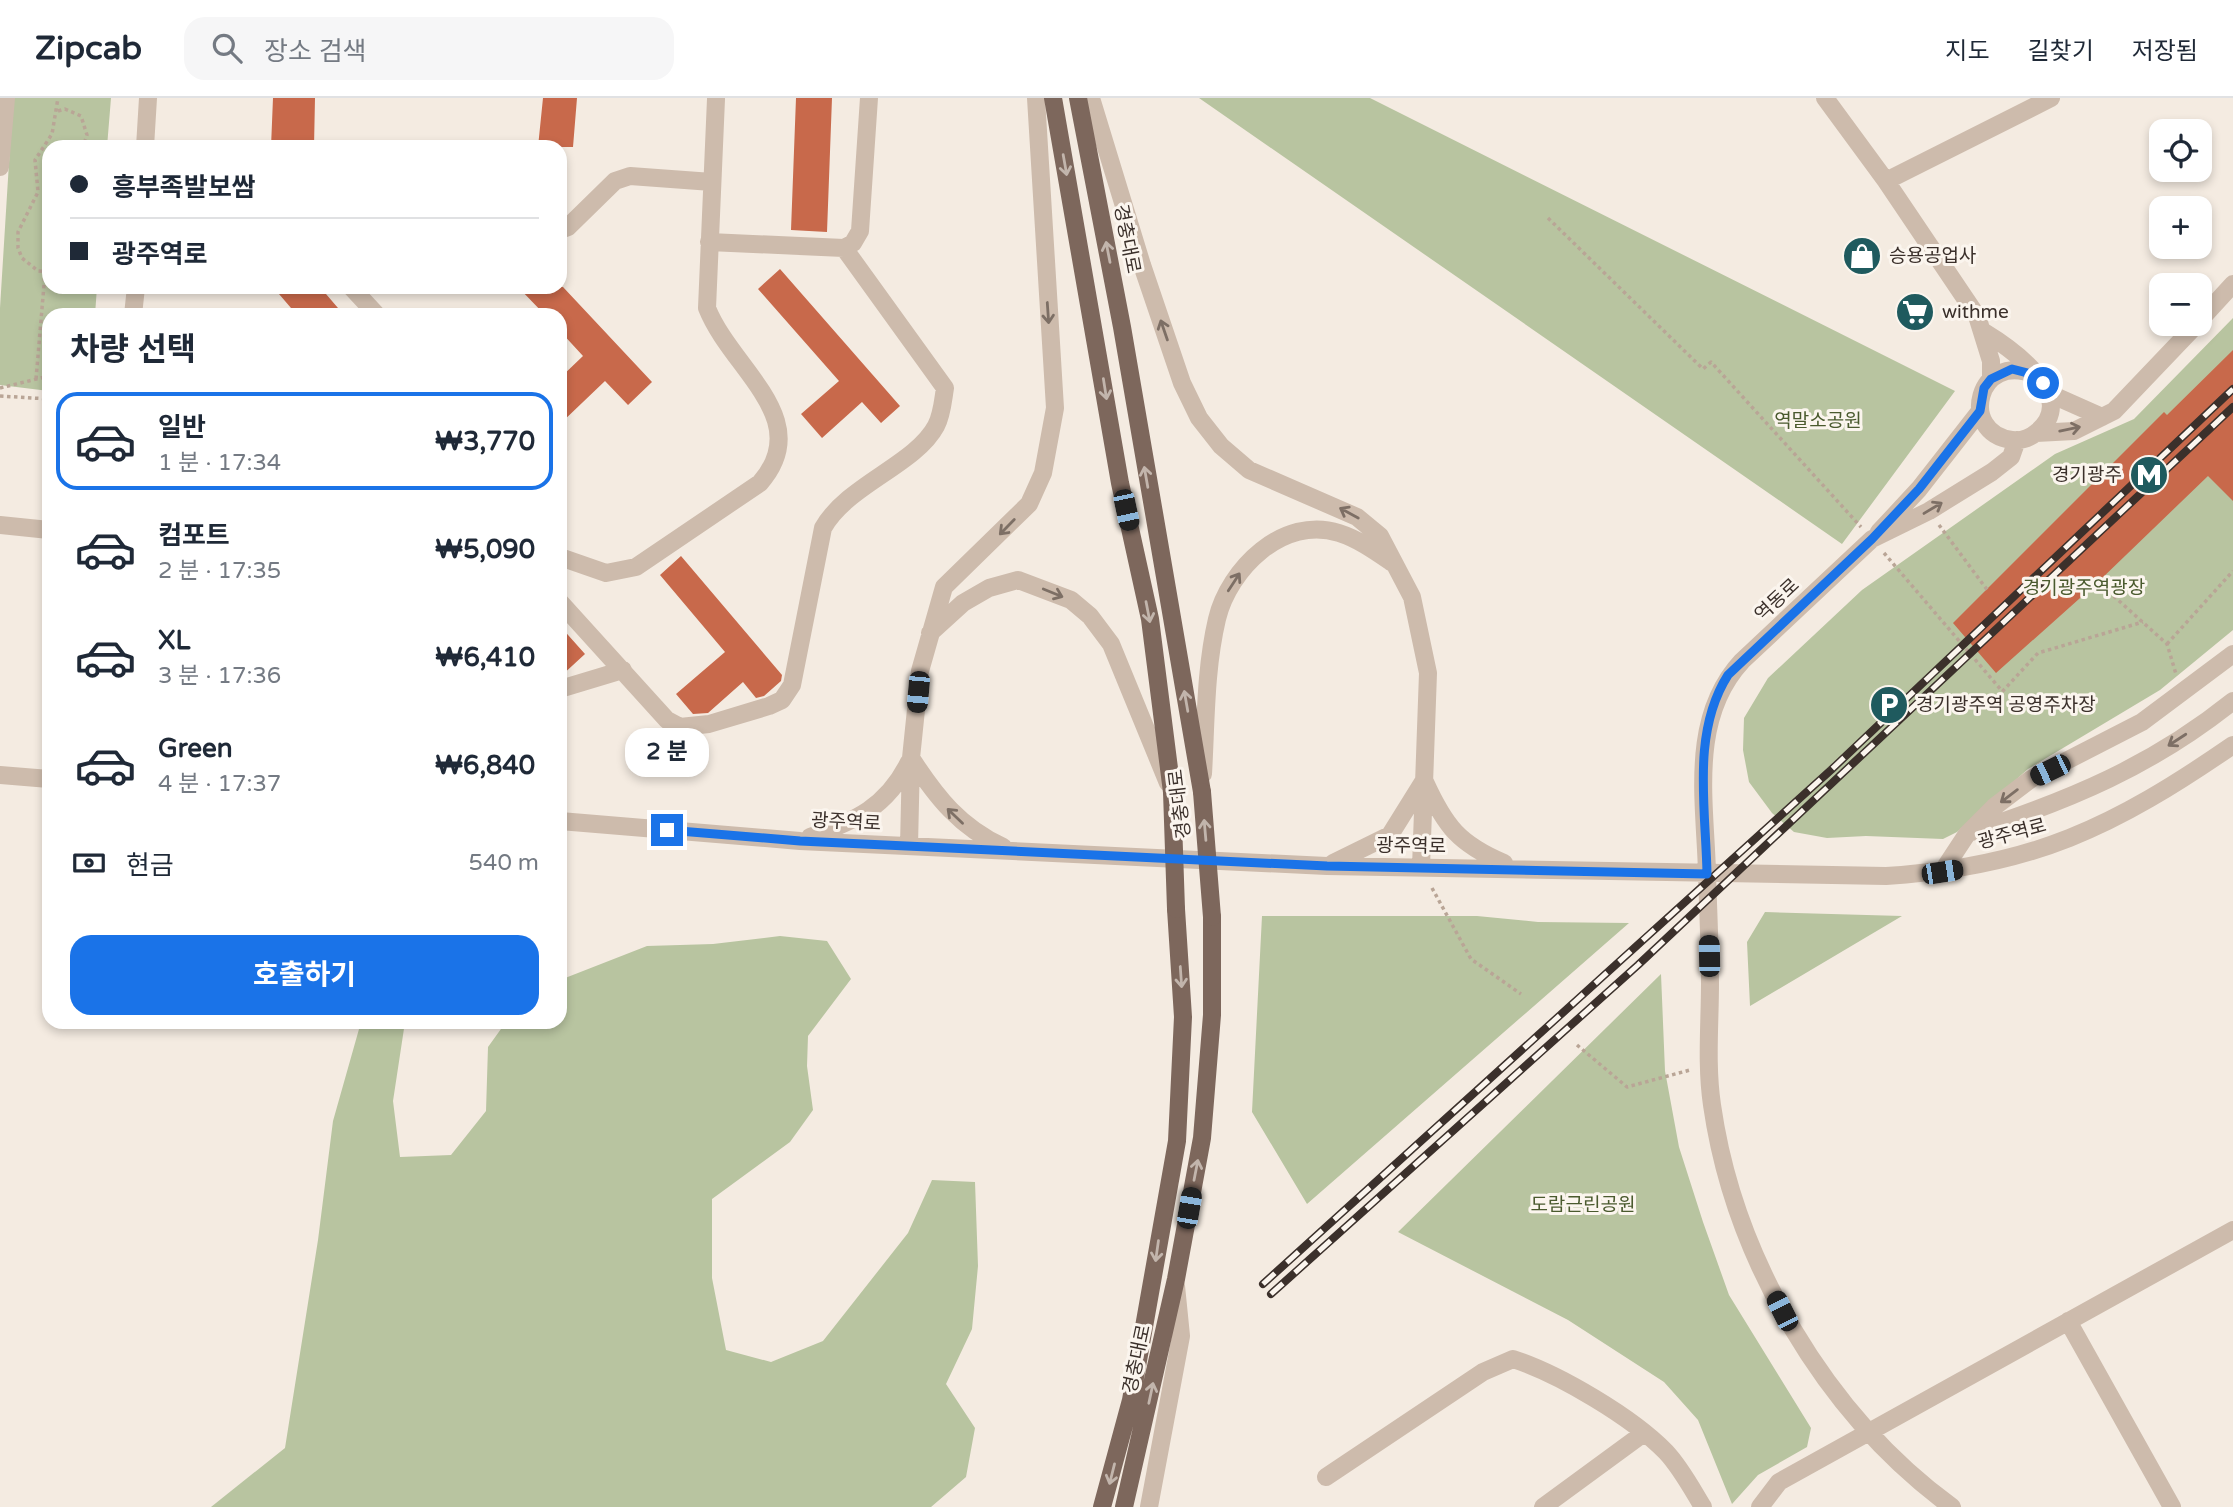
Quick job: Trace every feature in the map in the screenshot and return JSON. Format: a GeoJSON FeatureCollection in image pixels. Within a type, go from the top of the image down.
{"type":"FeatureCollection","features":[{"type":"Feature","properties":{"kind":"main road","name":"경충대로"},"geometry":{"type":"LineString","coordinates":[[1053,98],[1120,484],[1150,619],[1172,792],[1183,1017],[1177,1142],[1134,1387],[1102,1507]]}},
{"type":"Feature","properties":{"kind":"main road","name":"경충대로"},"geometry":{"type":"LineString","coordinates":[[1078,98],[1122,327],[1202,792],[1212,917],[1212,1015],[1202,1138],[1176,1279],[1124,1507]]}},
{"type":"Feature","properties":{"kind":"street"},"geometry":{"type":"LineString","coordinates":[[0,167],[6,98]]}},
{"type":"Feature","properties":{"kind":"street"},"geometry":{"type":"LineString","coordinates":[[145,140],[148,98]]}},
{"type":"Feature","properties":{"kind":"street"},"geometry":{"type":"LineString","coordinates":[[709,242],[844,248],[853,243],[860,231],[869,98]]}},
{"type":"Feature","properties":{"kind":"street"},"geometry":{"type":"LineString","coordinates":[[909,846],[911,758],[920,671],[944,587],[1028,504],[1043,473],[1051,435],[1055,408],[1036,98]]}},
{"type":"Feature","properties":{"kind":"street"},"geometry":{"type":"LineString","coordinates":[[1091,98],[1146,278],[1182,383],[1199,418],[1221,446],[1249,470],[1357,517],[1380,536],[1412,597],[1426,660],[1421,867]]}},
{"type":"Feature","properties":{"kind":"street"},"geometry":{"type":"LineString","coordinates":[[1825,98],[1886,181],[1978,316],[1992,361],[1991,379]]}},
{"type":"Feature","properties":{"kind":"street"},"geometry":{"type":"LineString","coordinates":[[1886,181],[2051,98]]}},
{"type":"Feature","properties":{"kind":"street"},"geometry":{"type":"LineString","coordinates":[[567,559],[606,573],[636,567],[760,483],[774,468],[780,450],[780,430],[773,410],[714,325],[707,308],[716,99]]}},
{"type":"Feature","properties":{"kind":"street"},"geometry":{"type":"LineString","coordinates":[[567,228],[615,181],[630,176],[712,182]]}},
{"type":"Feature","properties":{"kind":"street"},"geometry":{"type":"LineString","coordinates":[[567,610],[667,720],[680,727],[709,724],[782,700],[792,685],[823,528],[833,510],[922,442],[936,426],[945,388],[844,248]]}},
{"type":"Feature","properties":{"kind":"street"},"geometry":{"type":"LineString","coordinates":[[2212,307],[2233,284]]}},
{"type":"Feature","properties":{"kind":"street"},"geometry":{"type":"LineString","coordinates":[[358,294],[370,308]]}},
{"type":"Feature","properties":{"kind":"street"},"geometry":{"type":"LineString","coordinates":[[1984,332],[2015,351],[2048,393],[2102,417]]}},
{"type":"Feature","properties":{"kind":"street"},"geometry":{"type":"LineString","coordinates":[[1980,411],[1993,433],[2017,440],[2036,433],[2074,431],[2127,400],[2185,336]]}},
{"type":"Feature","properties":{"kind":"street"},"geometry":{"type":"LineString","coordinates":[[1872,539],[1919,489],[1980,411],[1984,388],[1991,379],[2012,369],[2035,375]]}},
{"type":"Feature","properties":{"kind":"street"},"geometry":{"type":"LineString","coordinates":[[2036,433],[2049,415],[2048,393]]}},
{"type":"Feature","properties":{"kind":"street","name":"역동로"},"geometry":{"type":"LineString","coordinates":[[1952,1507],[1911,1477],[1868,1433],[1808,1352],[1760,1266],[1729,1184],[1712,1105],[1709,1065],[1704,761],[1709,719],[1719,690],[1742,661],[1872,539],[1929,511],[2011,457],[2017,440]]}},
{"type":"Feature","properties":{"kind":"street"},"geometry":{"type":"LineString","coordinates":[[0,525],[42,529]]}},
{"type":"Feature","properties":{"kind":"street"},"geometry":{"type":"LineString","coordinates":[[1202,792],[1209,665],[1217,617],[1230,586],[1247,562],[1273,542],[1303,530],[1338,532],[1393,563]]}},
{"type":"Feature","properties":{"kind":"street"},"geometry":{"type":"LineString","coordinates":[[930,633],[963,603],[989,588],[1018,580],[1071,600],[1090,616],[1111,644],[1172,792]]}},
{"type":"Feature","properties":{"kind":"street"},"geometry":{"type":"LineString","coordinates":[[1942,872],[1967,834],[1994,807],[2031,779],[2142,722],[2233,654]]}},
{"type":"Feature","properties":{"kind":"street"},"geometry":{"type":"LineString","coordinates":[[567,687],[623,670]]}},
{"type":"Feature","properties":{"kind":"street"},"geometry":{"type":"LineString","coordinates":[[1967,834],[2096,788],[2167,746],[2233,701]]}},
{"type":"Feature","properties":{"kind":"street","name":"광주역로"},"geometry":{"type":"LineString","coordinates":[[567,822],[800,841],[1327,866],[1514,867],[1872,877],[1942,872],[2041,851],[2077,837],[2145,803],[2233,745]]}},
{"type":"Feature","properties":{"kind":"street"},"geometry":{"type":"LineString","coordinates":[[800,841],[856,820],[900,782],[911,758]]}},
{"type":"Feature","properties":{"kind":"street"},"geometry":{"type":"LineString","coordinates":[[911,758],[936,796],[956,819],[980,836],[1013,852]]}},
{"type":"Feature","properties":{"kind":"street"},"geometry":{"type":"LineString","coordinates":[[0,775],[42,778]]}},
{"type":"Feature","properties":{"kind":"street"},"geometry":{"type":"LineString","coordinates":[[1327,866],[1390,835],[1424,779]]}},
{"type":"Feature","properties":{"kind":"street"},"geometry":{"type":"LineString","coordinates":[[1424,779],[1443,819],[1458,836],[1475,851],[1514,867]]}},
{"type":"Feature","properties":{"kind":"street"},"geometry":{"type":"LineString","coordinates":[[1760,1507],[1779,1482],[2233,1230]]}},
{"type":"Feature","properties":{"kind":"street"},"geometry":{"type":"LineString","coordinates":[[1149,1507],[1181,1336],[1176,1279]]}},
{"type":"Feature","properties":{"kind":"street"},"geometry":{"type":"LineString","coordinates":[[2068,1321],[2172,1507]]}},
{"type":"Feature","properties":{"kind":"street"},"geometry":{"type":"LineString","coordinates":[[1326,1477],[1483,1372],[1513,1359],[1558,1379],[1644,1433],[1667,1454],[1703,1507]]}},
{"type":"Feature","properties":{"kind":"street"},"geometry":{"type":"LineString","coordinates":[[1543,1507],[1644,1433]]}},
{"type":"Feature","properties":{"kind":"path"},"geometry":{"type":"LineString","coordinates":[[58,98],[58,111]]}},
{"type":"Feature","properties":{"kind":"path"},"geometry":{"type":"LineString","coordinates":[[48,140],[52,134],[52,120],[58,111],[65,108],[81,116],[87,135],[85,140]]}},
{"type":"Feature","properties":{"kind":"path"},"geometry":{"type":"LineString","coordinates":[[42,149],[35,160],[38,192],[18,232],[18,248],[22,258],[29,266],[42,271]]}},
{"type":"Feature","properties":{"kind":"path"},"geometry":{"type":"LineString","coordinates":[[1548,218],[1703,369],[1711,362],[1872,539],[2002,691]]}},
{"type":"Feature","properties":{"kind":"path"},"geometry":{"type":"LineString","coordinates":[[36,379],[42,321]]}},
{"type":"Feature","properties":{"kind":"path"},"geometry":{"type":"LineString","coordinates":[[0,388],[42,378]]}},
{"type":"Feature","properties":{"kind":"path"},"geometry":{"type":"LineString","coordinates":[[0,396],[42,399]]}},
{"type":"Feature","properties":{"kind":"path"},"geometry":{"type":"LineString","coordinates":[[1929,511],[1988,591]]}},
{"type":"Feature","properties":{"kind":"path"},"geometry":{"type":"LineString","coordinates":[[2167,644],[2233,571]]}},
{"type":"Feature","properties":{"kind":"path"},"geometry":{"type":"LineString","coordinates":[[2098,582],[2167,644],[2178,682]]}},
{"type":"Feature","properties":{"kind":"path"},"geometry":{"type":"LineString","coordinates":[[1988,707],[2038,653],[2144,621]]}},
{"type":"Feature","properties":{"kind":"path"},"geometry":{"type":"LineString","coordinates":[[1421,867],[1471,958],[1521,994]]}},
{"type":"Feature","properties":{"kind":"path"},"geometry":{"type":"LineString","coordinates":[[1577,1045],[1627,1087],[1709,1065]]}},
{"type":"Feature","properties":{"kind":"green space"},"geometry":{"type":"Polygon","coordinates":[[[13,98],[111,98],[108,140],[42,140],[42,294],[96,294],[96,308],[42,308],[42,390],[0,385],[0,308],[13,98]]]}},
{"type":"Feature","properties":{"kind":"green space","name":"역말소공원"},"geometry":{"type":"Polygon","coordinates":[[[1199,98],[1370,98],[1955,391],[1842,544],[1199,98]]]}},
{"type":"Feature","properties":{"kind":"green space","name":"경기광주역광장"},"geometry":{"type":"Polygon","coordinates":[[[2233,318],[2233,630],[2160,690],[2028,769],[1957,832],[1943,839],[1866,836],[1827,838],[1794,832],[1772,813],[1749,782],[1743,750],[1744,718],[1768,678],[1862,590],[2055,454],[2134,419],[2233,318]]]}},
{"type":"Feature","properties":{"kind":"green space"},"geometry":{"type":"Polygon","coordinates":[[[1765,912],[1902,916],[1750,1006],[1747,942],[1765,912]]]}},
{"type":"Feature","properties":{"kind":"green space"},"geometry":{"type":"Polygon","coordinates":[[[1262,916],[1477,916],[1538,922],[1629,923],[1307,1204],[1252,1112],[1262,916]]]}},
{"type":"Feature","properties":{"kind":"green space"},"geometry":{"type":"Polygon","coordinates":[[[780,936],[827,941],[851,979],[808,1036],[807,1066],[813,1110],[790,1142],[712,1199],[712,1278],[726,1350],[771,1362],[823,1341],[908,1233],[932,1180],[975,1182],[978,1266],[972,1329],[946,1384],[975,1428],[966,1477],[931,1507],[211,1507],[285,1448],[318,1240],[333,1121],[359,1029],[404,1029],[393,1101],[400,1157],[451,1155],[486,1111],[488,1047],[501,1029],[567,1029],[567,977],[647,946],[713,944],[780,936]]]}},
{"type":"Feature","properties":{"kind":"green space","name":"도람근린공원"},"geometry":{"type":"Polygon","coordinates":[[[1661,974],[1665,1071],[1679,1147],[1703,1222],[1729,1295],[1811,1428],[1807,1447],[1758,1475],[1732,1504],[1698,1420],[1664,1382],[1568,1320],[1398,1232],[1661,974]]]}},
{"type":"Feature","properties":{"kind":"building"},"geometry":{"type":"Polygon","coordinates":[[[273,98],[315,98],[314,140],[271,140],[273,98]]]}},
{"type":"Feature","properties":{"kind":"building"},"geometry":{"type":"Polygon","coordinates":[[[543,98],[577,98],[573,147],[567,147],[567,140],[539,140],[543,98]]]}},
{"type":"Feature","properties":{"kind":"building"},"geometry":{"type":"Polygon","coordinates":[[[796,98],[832,98],[827,232],[791,230],[796,98]]]}},
{"type":"Feature","properties":{"kind":"building"},"geometry":{"type":"Polygon","coordinates":[[[780,269],[900,406],[881,423],[862,402],[822,438],[801,414],[839,381],[758,289],[780,269]]]}},
{"type":"Feature","properties":{"kind":"building"},"geometry":{"type":"Polygon","coordinates":[[[567,291],[652,382],[628,405],[605,381],[567,417],[567,371],[583,356],[567,339],[567,308],[538,308],[525,294],[567,294],[567,291]]]}},
{"type":"Feature","properties":{"kind":"building"},"geometry":{"type":"Polygon","coordinates":[[[279,294],[326,294],[338,308],[291,308],[279,294]]]}},
{"type":"Feature","properties":{"kind":"building"},"geometry":{"type":"Polygon","coordinates":[[[2233,350],[2233,501],[2208,476],[2098,582],[1996,673],[1953,623],[2164,412],[2167,415],[2233,350]]]}},
{"type":"Feature","properties":{"kind":"building"},"geometry":{"type":"Polygon","coordinates":[[[681,556],[782,675],[781,681],[764,696],[756,698],[743,682],[708,713],[693,714],[676,694],[725,652],[660,575],[681,556]]]}},
{"type":"Feature","properties":{"kind":"building"},"geometry":{"type":"Polygon","coordinates":[[[567,634],[585,654],[567,671],[567,634]]]}},
{"type":"Feature","properties":{"kind":"railway"},"geometry":{"type":"LineString","coordinates":[[1263,1284],[1831,770],[2233,389]]}},
{"type":"Feature","properties":{"kind":"railway"},"geometry":{"type":"LineString","coordinates":[[1271,1294],[1638,965],[2233,407]]}},
{"type":"Feature","properties":{"kind":"place","name":"승용공업사"},"geometry":{"type":"Point","coordinates":[1862,256]}},
{"type":"Feature","properties":{"kind":"place","name":"withme"},"geometry":{"type":"Point","coordinates":[1915,312]}},
{"type":"Feature","properties":{"kind":"place","name":"경기광주"},"geometry":{"type":"Point","coordinates":[2149,475]}},
{"type":"Feature","properties":{"kind":"place","name":"경기광주역 공영주차장"},"geometry":{"type":"Point","coordinates":[1889,705]}},
{"type":"Feature","properties":{"kind":"route"},"geometry":{"type":"LineString","coordinates":[[667,830],[800,841],[1327,866],[1514,867],[1707,874],[1704,761],[1706,738],[1713,704],[1728,675],[1872,539],[1919,489],[1980,411],[1980,399],[1991,379],[2012,369],[2024,370],[2043,383]]}}]}
